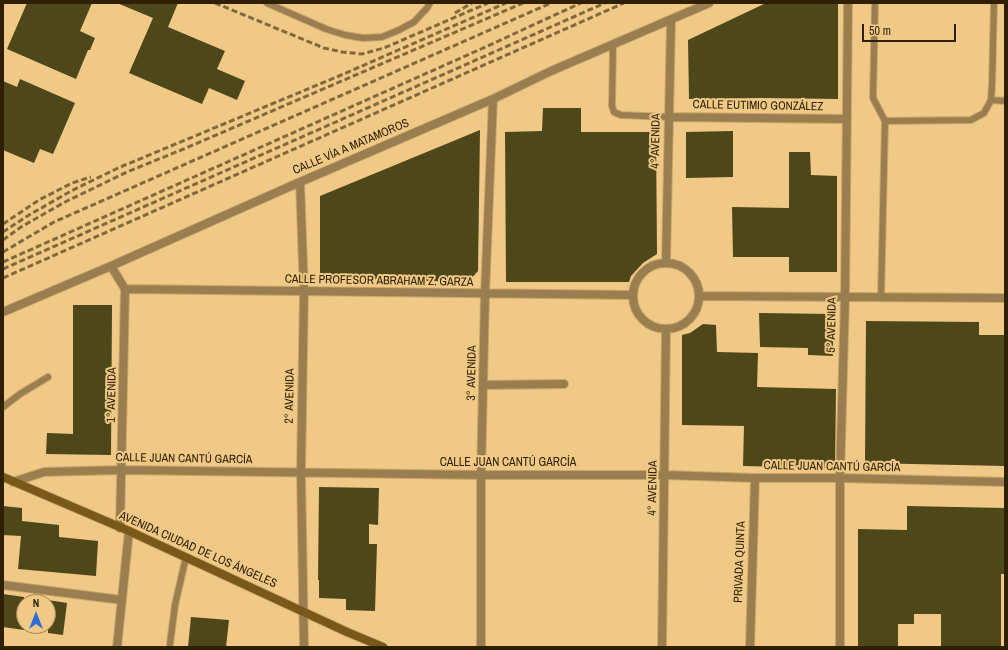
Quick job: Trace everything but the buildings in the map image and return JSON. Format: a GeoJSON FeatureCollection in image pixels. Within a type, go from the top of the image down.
{"type":"FeatureCollection","features":[{"type":"Feature","properties":{"kind":"street","name":"CALLE VÍA A MATAMOROS"},"geometry":{"type":"LineString","coordinates":[[3,312],[493,99],[613,44],[709,3]]}},
{"type":"Feature","properties":{"kind":"street","name":"5° AVENIDA"},"geometry":{"type":"LineString","coordinates":[[840,647],[840,478],[845,298],[848,3]]}},
{"type":"Feature","properties":{"kind":"street","name":"4° AVENIDA"},"geometry":{"type":"LineString","coordinates":[[666,263],[671,20]]}},
{"type":"Feature","properties":{"kind":"street","name":"3° AVENIDA"},"geometry":{"type":"LineString","coordinates":[[480,647],[481,475],[485,294],[493,99]]}},
{"type":"Feature","properties":{"kind":"street","name":"CALLE EUTIMIO GONZÁLEZ"},"geometry":{"type":"LineString","coordinates":[[668,116],[846,119]]}},
{"type":"Feature","properties":{"kind":"street","name":"2° AVENIDA"},"geometry":{"type":"LineString","coordinates":[[300,182],[304,292],[302,472],[304,647]]}},
{"type":"Feature","properties":{"kind":"street"},"geometry":{"type":"LineString","coordinates":[[666,263],[684,268],[692,276],[697,285],[699,296],[698,306],[686,323],[676,328],[666,329],[655,328],[646,323],[638,315],[633,305],[632,295],[635,283],[642,273],[651,266],[666,263]]}},
{"type":"Feature","properties":{"kind":"street"},"geometry":{"type":"LineString","coordinates":[[111,266],[125,289]]}},
{"type":"Feature","properties":{"kind":"street","name":"CALLE PROFESOR ABRAHAM Z. GARZA"},"geometry":{"type":"LineString","coordinates":[[125,289],[632,295]]}},
{"type":"Feature","properties":{"kind":"street","name":"1° AVENIDA"},"geometry":{"type":"LineString","coordinates":[[120,528],[125,289]]}},
{"type":"Feature","properties":{"kind":"street"},"geometry":{"type":"LineString","coordinates":[[699,296],[1005,298]]}},
{"type":"Feature","properties":{"kind":"street","name":"4° AVENIDA"},"geometry":{"type":"LineString","coordinates":[[662,647],[666,329]]}},
{"type":"Feature","properties":{"kind":"street"},"geometry":{"type":"LineString","coordinates":[[484,385],[564,384]]}},
{"type":"Feature","properties":{"kind":"street","name":"CALLE JUAN CANTÚ GARCÍA"},"geometry":{"type":"LineString","coordinates":[[13,482],[44,472],[122,470],[481,475],[665,475],[1005,482]]}},
{"type":"Feature","properties":{"kind":"street","name":"AVENIDA CIUDAD DE LOS ÁNGELES"},"geometry":{"type":"LineString","coordinates":[[3,477],[129,531],[303,612],[383,647]]}},
{"type":"Feature","properties":{"kind":"street","name":"PRIVADA QUINTA"},"geometry":{"type":"LineString","coordinates":[[750,647],[755,478]]}},
{"type":"Feature","properties":{"kind":"street"},"geometry":{"type":"LineString","coordinates":[[117,647],[129,531]]}},
{"type":"Feature","properties":{"kind":"street"},"geometry":{"type":"LineString","coordinates":[[3,585],[122,600]]}},
{"type":"Feature","properties":{"kind":"lane"},"geometry":{"type":"LineString","coordinates":[[267,3],[326,29],[345,35],[363,38],[382,37],[399,30],[414,22],[430,3]]}},
{"type":"Feature","properties":{"kind":"lane"},"geometry":{"type":"LineString","coordinates":[[875,3],[873,98],[885,121],[881,298]]}},
{"type":"Feature","properties":{"kind":"lane"},"geometry":{"type":"LineString","coordinates":[[885,121],[971,120],[984,113],[990,100],[994,3]]}},
{"type":"Feature","properties":{"kind":"lane"},"geometry":{"type":"LineString","coordinates":[[613,44],[612,106],[614,112],[621,116],[668,116]]}},
{"type":"Feature","properties":{"kind":"lane"},"geometry":{"type":"LineString","coordinates":[[990,100],[1005,101]]}},
{"type":"Feature","properties":{"kind":"lane"},"geometry":{"type":"LineString","coordinates":[[3,407],[48,376]]}},
{"type":"Feature","properties":{"kind":"lane"},"geometry":{"type":"LineString","coordinates":[[170,644],[175,605],[186,557]]}},
{"type":"Feature","properties":{"kind":"railway"},"geometry":{"type":"LineString","coordinates":[[215,3],[324,48],[362,54],[384,48],[488,3]]}},
{"type":"Feature","properties":{"kind":"railway"},"geometry":{"type":"LineString","coordinates":[[455,13],[472,3]]}},
{"type":"Feature","properties":{"kind":"railway"},"geometry":{"type":"LineString","coordinates":[[3,232],[71,191],[118,168],[339,76],[506,3]]}},
{"type":"Feature","properties":{"kind":"railway"},"geometry":{"type":"LineString","coordinates":[[3,240],[21,227],[65,202],[127,172],[523,3]]}},
{"type":"Feature","properties":{"kind":"railway"},"geometry":{"type":"LineString","coordinates":[[3,252],[54,222],[551,3]]}},
{"type":"Feature","properties":{"kind":"railway"},"geometry":{"type":"LineString","coordinates":[[3,262],[581,3]]}},
{"type":"Feature","properties":{"kind":"railway"},"geometry":{"type":"LineString","coordinates":[[3,269],[605,3]]}},
{"type":"Feature","properties":{"kind":"railway"},"geometry":{"type":"LineString","coordinates":[[3,278],[624,3]]}},
{"type":"Feature","properties":{"kind":"railway"},"geometry":{"type":"LineString","coordinates":[[3,224],[39,200],[72,183],[91,177]]}}]}
